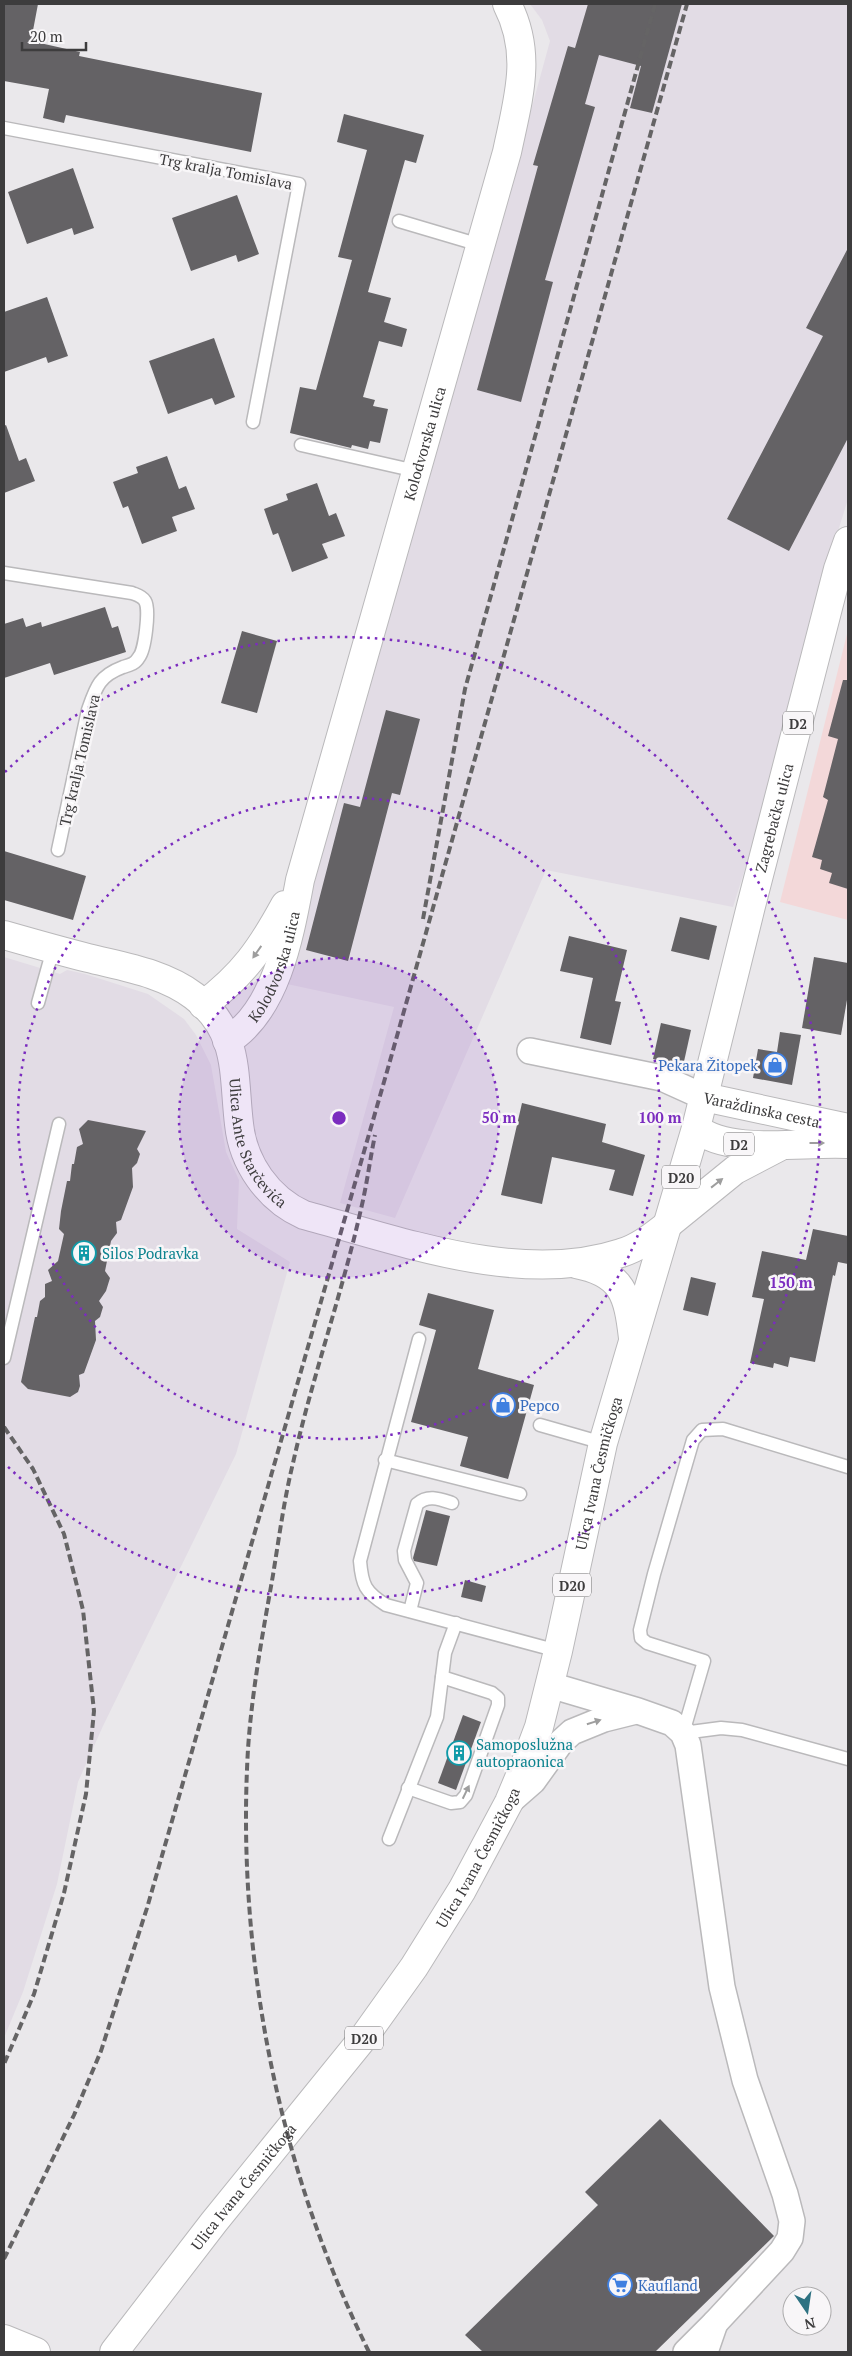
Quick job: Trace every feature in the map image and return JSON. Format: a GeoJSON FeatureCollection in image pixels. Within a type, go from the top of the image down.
{"type":"FeatureCollection","features":[{"type":"Feature","properties":{"kind":"main road","name":"Kolodvorska ulica"},"geometry":{"type":"LineString","coordinates":[[227,1041],[248,1026],[266,998],[282,953],[300,880],[507,152],[519,96],[522,68],[520,36],[507,4]]}},
{"type":"Feature","properties":{"kind":"main road","name":"Zagrebačka ulica"},"geometry":{"type":"LineString","coordinates":[[704,1097],[838,568],[848,541]]}},
{"type":"Feature","properties":{"kind":"main road","name":"Kolodvorska ulica"},"geometry":{"type":"LineString","coordinates":[[203,1005],[229,985],[248,964],[271,931],[300,880]]}},
{"type":"Feature","properties":{"kind":"main road","name":"Ulica Ante Starčevića"},"geometry":{"type":"LineString","coordinates":[[4,935],[153,975],[177,986],[203,1005],[214,1018],[227,1041],[236,1072],[239,1125],[247,1156],[263,1184],[275,1198],[289,1208],[304,1215],[462,1256],[528,1264],[572,1263],[622,1253],[650,1239],[735,1170],[785,1144]]}},
{"type":"Feature","properties":{"kind":"main road","name":"Ulica Ivana Česmičkoga"},"geometry":{"type":"LineString","coordinates":[[114,2352],[214,2222],[364,2037],[414,1967],[462,1890],[508,1802],[539,1727],[558,1651],[603,1443],[704,1097]]}},
{"type":"Feature","properties":{"kind":"main road","name":"Varaždinska cesta"},"geometry":{"type":"LineString","coordinates":[[704,1097],[848,1128]]}},
{"type":"Feature","properties":{"kind":"main road","name":"Varaždinska cesta"},"geometry":{"type":"LineString","coordinates":[[696,1128],[704,1135],[725,1142],[848,1144]]}},
{"type":"Feature","properties":{"kind":"main road","name":"Ulica Ante Starčevića"},"geometry":{"type":"LineString","coordinates":[[572,1263],[602,1271],[618,1285],[628,1303],[633,1338]]}},
{"type":"Feature","properties":{"kind":"main road"},"geometry":{"type":"LineString","coordinates":[[4,2339],[36,2352]]}},
{"type":"Feature","properties":{"kind":"street","name":"Varaždinska cesta"},"geometry":{"type":"LineString","coordinates":[[530,1051],[662,1078],[704,1097]]}},
{"type":"Feature","properties":{"kind":"street"},"geometry":{"type":"LineString","coordinates":[[550,1685],[672,1723],[684,1733],[690,1759],[722,1987],[745,2080],[785,2194],[792,2221],[790,2238],[782,2251],[686,2352]]}},
{"type":"Feature","properties":{"kind":"street"},"geometry":{"type":"LineString","coordinates":[[508,1802],[533,1781],[561,1742],[572,1732],[604,1719],[638,1711]]}},
{"type":"Feature","properties":{"kind":"street"},"geometry":{"type":"LineString","coordinates":[[705,2352],[715,2322]]}},
{"type":"Feature","properties":{"kind":"lane","name":"Trg kralja Tomislava"},"geometry":{"type":"LineString","coordinates":[[4,128],[299,184],[253,422]]}},
{"type":"Feature","properties":{"kind":"lane"},"geometry":{"type":"LineString","coordinates":[[399,221],[480,245]]}},
{"type":"Feature","properties":{"kind":"lane"},"geometry":{"type":"LineString","coordinates":[[301,446],[416,471]]}},
{"type":"Feature","properties":{"kind":"lane","name":"Trg kralja Tomislava"},"geometry":{"type":"LineString","coordinates":[[4,573],[132,593],[141,596],[146,602],[148,611],[141,655],[134,663],[105,676],[95,688],[88,710],[58,850]]}},
{"type":"Feature","properties":{"kind":"lane"},"geometry":{"type":"LineString","coordinates":[[38,1003],[53,948]]}},
{"type":"Feature","properties":{"kind":"lane"},"geometry":{"type":"LineString","coordinates":[[4,1358],[59,1124]]}},
{"type":"Feature","properties":{"kind":"lane"},"geometry":{"type":"LineString","coordinates":[[419,1340],[360,1562],[362,1581],[372,1596],[386,1604],[558,1651]]}},
{"type":"Feature","properties":{"kind":"lane"},"geometry":{"type":"LineString","coordinates":[[540,1425],[603,1443]]}},
{"type":"Feature","properties":{"kind":"lane"},"geometry":{"type":"LineString","coordinates":[[848,1467],[723,1429],[702,1430],[693,1440],[656,1564],[640,1630],[642,1638],[647,1643],[704,1661],[684,1733],[713,1728],[742,1730],[848,1759]]}},
{"type":"Feature","properties":{"kind":"lane"},"geometry":{"type":"LineString","coordinates":[[386,1460],[520,1494]]}},
{"type":"Feature","properties":{"kind":"lane"},"geometry":{"type":"LineString","coordinates":[[410,1611],[417,1583],[406,1560],[404,1551],[417,1504],[422,1499],[429,1498],[452,1503]]}},
{"type":"Feature","properties":{"kind":"lane"},"geometry":{"type":"LineString","coordinates":[[389,1838],[437,1717],[445,1653],[456,1623]]}},
{"type":"Feature","properties":{"kind":"lane"},"geometry":{"type":"LineString","coordinates":[[408,1788],[451,1803],[460,1802],[466,1795],[498,1705],[498,1698],[492,1693],[442,1677]]}},
{"type":"Feature","properties":{"kind":"shaded area"},"geometry":{"type":"Polygon","coordinates":[[[530,4],[848,4],[848,499],[828,563],[767,799],[733,907],[546,870],[395,1218],[340,1203],[394,1007],[287,984],[329,822],[480,297],[550,41],[542,20],[530,4]]]}},
{"type":"Feature","properties":{"kind":"shaded area"},"geometry":{"type":"Polygon","coordinates":[[[848,630],[848,920],[780,902],[848,630]]]}},
{"type":"Feature","properties":{"kind":"shaded area"},"geometry":{"type":"Polygon","coordinates":[[[4,957],[60,974],[67,970],[85,974],[148,994],[184,1019],[196,1035],[211,1065],[226,1152],[239,1180],[237,1229],[290,1262],[236,1454],[103,1726],[78,1782],[57,1884],[23,1992],[4,2038],[4,957]]]}},
{"type":"Feature","properties":{"kind":"building"},"geometry":{"type":"Polygon","coordinates":[[[4,4],[38,4],[31,41],[80,52],[79,56],[262,93],[251,152],[66,115],[64,123],[43,118],[49,89],[4,81],[4,4]]]}},
{"type":"Feature","properties":{"kind":"building"},"geometry":{"type":"Polygon","coordinates":[[[588,4],[682,4],[652,113],[630,108],[641,66],[599,55],[585,104],[595,107],[545,280],[553,282],[521,402],[477,390],[538,166],[533,165],[568,46],[575,48],[588,4]]]}},
{"type":"Feature","properties":{"kind":"building"},"geometry":{"type":"Polygon","coordinates":[[[344,114],[424,135],[416,163],[405,160],[368,292],[391,298],[384,322],[407,329],[402,347],[379,341],[363,397],[375,400],[373,406],[388,409],[380,443],[370,441],[368,449],[352,445],[351,448],[290,433],[300,387],[316,390],[352,260],[338,257],[367,150],[337,142],[344,114]]]}},
{"type":"Feature","properties":{"kind":"building"},"geometry":{"type":"Polygon","coordinates":[[[73,168],[94,228],[74,235],[72,228],[27,244],[8,192],[73,168]]]}},
{"type":"Feature","properties":{"kind":"building"},"geometry":{"type":"Polygon","coordinates":[[[237,195],[259,254],[238,262],[236,255],[191,271],[172,218],[237,195]]]}},
{"type":"Feature","properties":{"kind":"building"},"geometry":{"type":"Polygon","coordinates":[[[848,248],[848,438],[789,551],[727,519],[823,336],[806,328],[848,248]]]}},
{"type":"Feature","properties":{"kind":"building"},"geometry":{"type":"Polygon","coordinates":[[[47,297],[68,356],[48,363],[46,357],[4,372],[4,312],[47,297]]]}},
{"type":"Feature","properties":{"kind":"building"},"geometry":{"type":"Polygon","coordinates":[[[214,338],[235,397],[215,405],[212,398],[168,414],[149,361],[214,338]]]}},
{"type":"Feature","properties":{"kind":"building"},"geometry":{"type":"Polygon","coordinates":[[[6,425],[19,461],[26,458],[35,481],[4,493],[4,426],[6,425]]]}},
{"type":"Feature","properties":{"kind":"building"},"geometry":{"type":"Polygon","coordinates":[[[167,456],[179,489],[186,486],[195,509],[172,517],[177,531],[142,544],[128,506],[123,508],[113,482],[138,473],[136,467],[167,456]]]}},
{"type":"Feature","properties":{"kind":"building"},"geometry":{"type":"Polygon","coordinates":[[[317,483],[329,516],[336,513],[345,536],[322,544],[328,558],[292,572],[278,533],[273,535],[264,509],[288,500],[286,494],[317,483]]]}},
{"type":"Feature","properties":{"kind":"building"},"geometry":{"type":"Polygon","coordinates":[[[105,607],[112,628],[118,626],[126,652],[54,675],[50,663],[4,678],[4,624],[23,618],[26,627],[41,622],[42,627],[105,607]]]}},
{"type":"Feature","properties":{"kind":"building"},"geometry":{"type":"Polygon","coordinates":[[[242,631],[277,641],[257,713],[221,703],[242,631]]]}},
{"type":"Feature","properties":{"kind":"building"},"geometry":{"type":"Polygon","coordinates":[[[843,680],[848,680],[848,889],[829,883],[832,873],[820,869],[822,860],[812,857],[828,800],[823,797],[838,739],[828,736],[843,680]]]}},
{"type":"Feature","properties":{"kind":"building"},"geometry":{"type":"Polygon","coordinates":[[[386,710],[420,719],[400,795],[392,793],[348,961],[306,950],[344,803],[360,807],[386,710]]]}},
{"type":"Feature","properties":{"kind":"building"},"geometry":{"type":"Polygon","coordinates":[[[4,851],[86,876],[73,920],[4,900],[4,851]]]}},
{"type":"Feature","properties":{"kind":"building"},"geometry":{"type":"Polygon","coordinates":[[[680,917],[717,926],[709,960],[671,951],[680,917]]]}},
{"type":"Feature","properties":{"kind":"building"},"geometry":{"type":"Polygon","coordinates":[[[569,936],[627,950],[615,1001],[621,1002],[611,1045],[580,1038],[593,978],[560,971],[569,936]]]}},
{"type":"Feature","properties":{"kind":"building"},"geometry":{"type":"Polygon","coordinates":[[[814,957],[848,963],[848,994],[841,1035],[802,1028],[814,957]]]}},
{"type":"Feature","properties":{"kind":"building"},"geometry":{"type":"Polygon","coordinates":[[[661,1023],[691,1030],[683,1066],[653,1059],[661,1023]]]}},
{"type":"Feature","properties":{"kind":"building","name":"Pekara Žitopek"},"geometry":{"type":"Polygon","coordinates":[[[780,1032],[801,1035],[792,1085],[753,1078],[758,1049],[777,1052],[780,1032]]]}},
{"type":"Feature","properties":{"kind":"building"},"geometry":{"type":"Polygon","coordinates":[[[522,1103],[606,1124],[602,1142],[645,1155],[633,1196],[609,1190],[615,1170],[552,1157],[542,1204],[501,1195],[522,1103]]]}},
{"type":"Feature","properties":{"kind":"building"},"geometry":{"type":"Polygon","coordinates":[[[88,1120],[146,1131],[137,1149],[140,1154],[137,1163],[132,1168],[133,1187],[121,1220],[116,1222],[117,1233],[111,1241],[105,1271],[110,1278],[106,1291],[99,1301],[103,1307],[100,1317],[95,1321],[96,1340],[84,1373],[79,1375],[80,1386],[78,1392],[70,1397],[28,1389],[21,1382],[35,1317],[37,1317],[40,1301],[45,1297],[45,1284],[52,1281],[48,1270],[58,1261],[64,1234],[59,1229],[67,1181],[70,1181],[77,1147],[83,1144],[79,1129],[88,1120]]]}},
{"type":"Feature","properties":{"kind":"building"},"geometry":{"type":"Polygon","coordinates":[[[813,1229],[848,1236],[848,1264],[838,1262],[835,1276],[833,1275],[815,1362],[790,1357],[788,1367],[774,1363],[773,1368],[750,1363],[764,1299],[752,1297],[762,1251],[806,1260],[813,1229]]]}},
{"type":"Feature","properties":{"kind":"building"},"geometry":{"type":"Polygon","coordinates":[[[691,1277],[716,1283],[708,1316],[683,1310],[691,1277]]]}},
{"type":"Feature","properties":{"kind":"building"},"geometry":{"type":"Polygon","coordinates":[[[428,1293],[494,1310],[478,1369],[534,1385],[508,1479],[460,1466],[468,1437],[411,1422],[436,1330],[419,1325],[428,1293]]]}},
{"type":"Feature","properties":{"kind":"building"},"geometry":{"type":"Polygon","coordinates":[[[426,1510],[450,1516],[437,1566],[414,1561],[413,1558],[426,1510]]]}},
{"type":"Feature","properties":{"kind":"building"},"geometry":{"type":"Polygon","coordinates":[[[465,1580],[486,1586],[482,1602],[461,1597],[465,1580]]]}},
{"type":"Feature","properties":{"kind":"building","name":"Samoposlužna autopraonica"},"geometry":{"type":"Polygon","coordinates":[[[463,1715],[481,1722],[456,1790],[438,1783],[463,1715]]]}},
{"type":"Feature","properties":{"kind":"building","name":"Kaufland"},"geometry":{"type":"Polygon","coordinates":[[[660,2119],[774,2236],[655,2352],[483,2352],[465,2335],[598,2205],[585,2192],[660,2119]]]}},
{"type":"Feature","properties":{"kind":"railway"},"geometry":{"type":"LineString","coordinates":[[423,919],[465,689],[655,4]]}},
{"type":"Feature","properties":{"kind":"railway"},"geometry":{"type":"LineString","coordinates":[[4,2259],[74,2115],[101,2051],[147,1908],[388,1068],[687,4]]}},
{"type":"Feature","properties":{"kind":"railway"},"geometry":{"type":"LineString","coordinates":[[369,2352],[337,2282],[310,2209],[288,2134],[270,2058],[257,1981],[249,1904],[246,1826],[248,1749],[252,1705],[284,1505],[309,1399],[353,1241],[375,1135]]}},
{"type":"Feature","properties":{"kind":"railway"},"geometry":{"type":"LineString","coordinates":[[4,1427],[33,1469],[64,1534],[83,1610],[94,1711],[86,1794],[64,1893],[34,1994],[4,2064]]}},
{"type":"Feature","properties":{"kind":"place","name":"Pekara Žitopek"},"geometry":{"type":"Point","coordinates":[775,1065]}},
{"type":"Feature","properties":{"kind":"place","name":"Silos Podravka"},"geometry":{"type":"Point","coordinates":[84,1253]}},
{"type":"Feature","properties":{"kind":"place","name":"Pepco"},"geometry":{"type":"Point","coordinates":[503,1405]}},
{"type":"Feature","properties":{"kind":"place","name":"Samoposlužna autopraonica"},"geometry":{"type":"Point","coordinates":[459,1753]}},
{"type":"Feature","properties":{"kind":"place","name":"Kaufland"},"geometry":{"type":"Point","coordinates":[620,2285]}}]}
